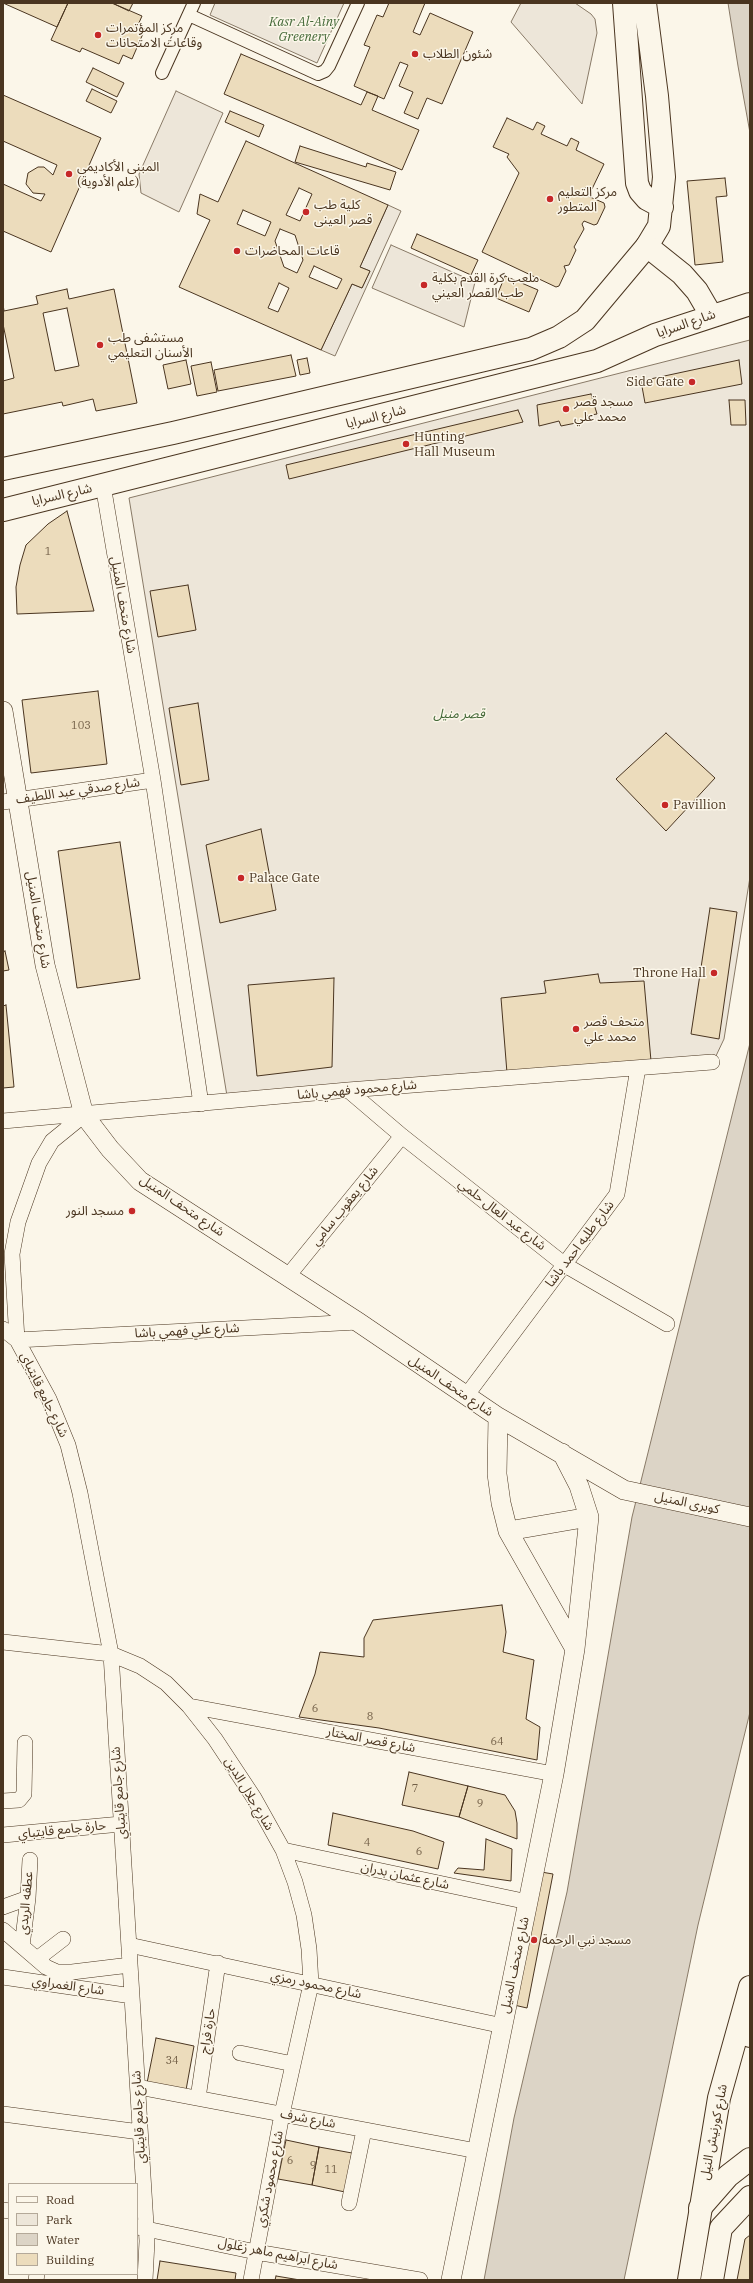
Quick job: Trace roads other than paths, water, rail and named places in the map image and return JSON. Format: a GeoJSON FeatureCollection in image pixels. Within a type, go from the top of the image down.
{"type":"FeatureCollection","features":[{"type":"Feature","properties":{"kind":"main road"},"geometry":{"type":"LineString","coordinates":[[624,3],[637,183],[640,191],[647,199],[662,207]]}},
{"type":"Feature","properties":{"kind":"main road"},"geometry":{"type":"LineString","coordinates":[[3,469],[173,433],[531,349],[559,337],[585,320],[647,246],[658,226],[662,207],[664,177],[662,145],[645,3]]}},
{"type":"Feature","properties":{"kind":"main road"},"geometry":{"type":"LineString","coordinates":[[647,246],[682,274],[697,291],[710,315]]}},
{"type":"Feature","properties":{"kind":"main road","name":"شارع السرايا"},"geometry":{"type":"LineString","coordinates":[[3,510],[597,361],[655,335],[710,315],[747,304]]}},
{"type":"Feature","properties":{"kind":"main road","name":"شارع كورنيش النيل"},"geometry":{"type":"LineString","coordinates":[[690,2280],[700,2208],[719,2098],[746,2022],[750,1987]]}},
{"type":"Feature","properties":{"kind":"main road"},"geometry":{"type":"LineString","coordinates":[[700,2208],[728,2176],[750,2159]]}},
{"type":"Feature","properties":{"kind":"main road"},"geometry":{"type":"LineString","coordinates":[[712,2280],[721,2228],[750,2197]]}},
{"type":"Feature","properties":{"kind":"street"},"geometry":{"type":"LineString","coordinates":[[162,73],[194,3]]}},
{"type":"Feature","properties":{"kind":"street"},"geometry":{"type":"LineString","coordinates":[[189,15],[318,74],[325,71],[329,66],[358,3]]}},
{"type":"Feature","properties":{"kind":"street","name":"شارع متحف المنيل"},"geometry":{"type":"LineString","coordinates":[[103,485],[153,780],[201,1104]]}},
{"type":"Feature","properties":{"kind":"street","name":"شارع متحف المنيل"},"geometry":{"type":"LineString","coordinates":[[3,711],[11,801],[45,965],[84,1116],[110,1149],[140,1181],[358,1322],[498,1417],[562,1452],[624,1490]]}},
{"type":"Feature","properties":{"kind":"street","name":"شارع صدقي عبد اللطيف"},"geometry":{"type":"LineString","coordinates":[[11,801],[153,780]]}},
{"type":"Feature","properties":{"kind":"street","name":"شارع محمود فهمي باشا"},"geometry":{"type":"LineString","coordinates":[[3,1121],[84,1116],[348,1090],[712,1062]]}},
{"type":"Feature","properties":{"kind":"street","name":"شارع طلبه احمد باشا"},"geometry":{"type":"LineString","coordinates":[[466,1396],[617,1194],[638,1068]]}},
{"type":"Feature","properties":{"kind":"street","name":"شارع عبد العال حلمي"},"geometry":{"type":"LineString","coordinates":[[348,1090],[402,1136],[565,1265],[667,1324]]}},
{"type":"Feature","properties":{"kind":"street"},"geometry":{"type":"LineString","coordinates":[[17,1340],[12,1254],[18,1222],[39,1163],[52,1140],[84,1116]]}},
{"type":"Feature","properties":{"kind":"street","name":"شارع يعقوب سامي"},"geometry":{"type":"LineString","coordinates":[[288,1276],[402,1136]]}},
{"type":"Feature","properties":{"kind":"street","name":"شارع علي فهمي باشا"},"geometry":{"type":"LineString","coordinates":[[17,1340],[358,1322]]}},
{"type":"Feature","properties":{"kind":"street","name":"شارع جامع قايتباي"},"geometry":{"type":"LineString","coordinates":[[3,1329],[17,1340],[49,1399],[68,1444],[80,1493],[111,1654],[138,2087],[141,2227],[147,2241],[145,2280]]}},
{"type":"Feature","properties":{"kind":"street","name":"شارع متحف المنيل"},"geometry":{"type":"LineString","coordinates":[[498,1417],[497,1474],[501,1503],[508,1531],[575,1649]]}},
{"type":"Feature","properties":{"kind":"street","name":"شارع متحف المنيل"},"geometry":{"type":"LineString","coordinates":[[451,2280],[554,1774],[575,1649],[589,1517],[579,1486],[562,1452]]}},
{"type":"Feature","properties":{"kind":"street","name":"كوبرى المنيل"},"geometry":{"type":"LineString","coordinates":[[624,1490],[750,1517]]}},
{"type":"Feature","properties":{"kind":"street"},"geometry":{"type":"LineString","coordinates":[[508,1531],[589,1517]]}},
{"type":"Feature","properties":{"kind":"street","name":"شارع جلال الدين"},"geometry":{"type":"LineString","coordinates":[[3,1642],[111,1654],[140,1666],[166,1683],[189,1706],[215,1739],[245,1785],[283,1850],[295,1882],[304,1915],[309,1949],[311,1984]]}},
{"type":"Feature","properties":{"kind":"street","name":"شارع قصر المختار"},"geometry":{"type":"LineString","coordinates":[[189,1706],[554,1774]]}},
{"type":"Feature","properties":{"kind":"street"},"geometry":{"type":"LineString","coordinates":[[3,1801],[19,1800],[24,1794],[25,1743]]}},
{"type":"Feature","properties":{"kind":"street","name":"حارة جامع قايتباي"},"geometry":{"type":"LineString","coordinates":[[3,1835],[121,1824]]}},
{"type":"Feature","properties":{"kind":"street","name":"شارع عثمان بدران"},"geometry":{"type":"LineString","coordinates":[[283,1850],[528,1902]]}},
{"type":"Feature","properties":{"kind":"street","name":"عطفه الريدي"},"geometry":{"type":"LineString","coordinates":[[22,1946],[28,1898],[30,1860]]}},
{"type":"Feature","properties":{"kind":"street"},"geometry":{"type":"LineString","coordinates":[[3,1908],[28,1898]]}},
{"type":"Feature","properties":{"kind":"street"},"geometry":{"type":"LineString","coordinates":[[3,1930],[46,1967],[57,1972],[72,1972],[130,1965]]}},
{"type":"Feature","properties":{"kind":"street"},"geometry":{"type":"LineString","coordinates":[[37,1959],[62,1939]]}},
{"type":"Feature","properties":{"kind":"street","name":"شارع محمود رمزي"},"geometry":{"type":"LineString","coordinates":[[129,1945],[218,1963],[503,2026]]}},
{"type":"Feature","properties":{"kind":"street","name":"حارة فراج"},"geometry":{"type":"LineString","coordinates":[[198,2098],[218,1963]]}},
{"type":"Feature","properties":{"kind":"street","name":"شارع الغمراوي"},"geometry":{"type":"LineString","coordinates":[[3,1977],[132,1996]]}},
{"type":"Feature","properties":{"kind":"street","name":"شارع محمود شكري"},"geometry":{"type":"LineString","coordinates":[[251,2280],[282,2114],[311,1984]]}},
{"type":"Feature","properties":{"kind":"street"},"geometry":{"type":"LineString","coordinates":[[240,2054],[293,2064]]}},
{"type":"Feature","properties":{"kind":"street","name":"شارع شرف"},"geometry":{"type":"LineString","coordinates":[[138,2087],[477,2151]]}},
{"type":"Feature","properties":{"kind":"street"},"geometry":{"type":"LineString","coordinates":[[3,2114],[140,2132]]}},
{"type":"Feature","properties":{"kind":"street"},"geometry":{"type":"LineString","coordinates":[[349,2204],[364,2130]]}},
{"type":"Feature","properties":{"kind":"street","name":"شارع ابراهيم ماهر زغلول"},"geometry":{"type":"LineString","coordinates":[[141,2227],[256,2252],[420,2280]]}},
{"type":"Feature","properties":{"kind":"water"},"geometry":{"type":"Polygon","coordinates":[[[728,3],[750,3],[750,133],[738,66],[728,3]]]}},
{"type":"Feature","properties":{"kind":"water"},"geometry":{"type":"Polygon","coordinates":[[[750,1043],[750,1712],[698,1925],[624,2280],[484,2280],[514,2118],[567,1892],[632,1517],[750,1043]]]}},
{"type":"Feature","properties":{"kind":"place","name":"مركز المؤتمرات وقاعات الامتحانات"},"geometry":{"type":"Point","coordinates":[98,35]}},
{"type":"Feature","properties":{"kind":"place","name":"شئون الطلاب"},"geometry":{"type":"Point","coordinates":[415,54]}},
{"type":"Feature","properties":{"kind":"place","name":"المبنى الأكاديمي (علم الأدوية)"},"geometry":{"type":"Point","coordinates":[69,174]}},
{"type":"Feature","properties":{"kind":"place","name":"مركز التعليم المتطور"},"geometry":{"type":"Point","coordinates":[550,199]}},
{"type":"Feature","properties":{"kind":"place","name":"كلية طب قصر العينى"},"geometry":{"type":"Point","coordinates":[306,212]}},
{"type":"Feature","properties":{"kind":"place","name":"قاعات المحاضرات"},"geometry":{"type":"Point","coordinates":[237,251]}},
{"type":"Feature","properties":{"kind":"place","name":"ملعب كرة القدم بكلية طب القصر العيني"},"geometry":{"type":"Point","coordinates":[424,285]}},
{"type":"Feature","properties":{"kind":"place","name":"مستشفى طب الأسنان التعليمي"},"geometry":{"type":"Point","coordinates":[100,345]}},
{"type":"Feature","properties":{"kind":"place","name":"Side Gate"},"geometry":{"type":"Point","coordinates":[692,382]}},
{"type":"Feature","properties":{"kind":"place","name":"مسجد قصر محمد علي"},"geometry":{"type":"Point","coordinates":[566,409]}},
{"type":"Feature","properties":{"kind":"place","name":"Hunting Hall Museum"},"geometry":{"type":"Point","coordinates":[406,444]}},
{"type":"Feature","properties":{"kind":"place","name":"Pavillion"},"geometry":{"type":"Point","coordinates":[665,805]}},
{"type":"Feature","properties":{"kind":"place","name":"Palace Gate"},"geometry":{"type":"Point","coordinates":[241,878]}},
{"type":"Feature","properties":{"kind":"place","name":"Throne Hall"},"geometry":{"type":"Point","coordinates":[714,973]}},
{"type":"Feature","properties":{"kind":"place","name":"متحف قصر محمد علي"},"geometry":{"type":"Point","coordinates":[576,1029]}},
{"type":"Feature","properties":{"kind":"place","name":"مسجد النور"},"geometry":{"type":"Point","coordinates":[132,1211]}},
{"type":"Feature","properties":{"kind":"place","name":"مسجد نبي الرحمة"},"geometry":{"type":"Point","coordinates":[534,1940]}},
{"type":"Feature","properties":{"kind":"park label","name":"Kasr Al-Ainy Greenery"},"geometry":{"type":"Point","coordinates":[304,30]}},
{"type":"Feature","properties":{"kind":"park label","name":"قصر منيل"},"geometry":{"type":"Point","coordinates":[459,714]}}]}
